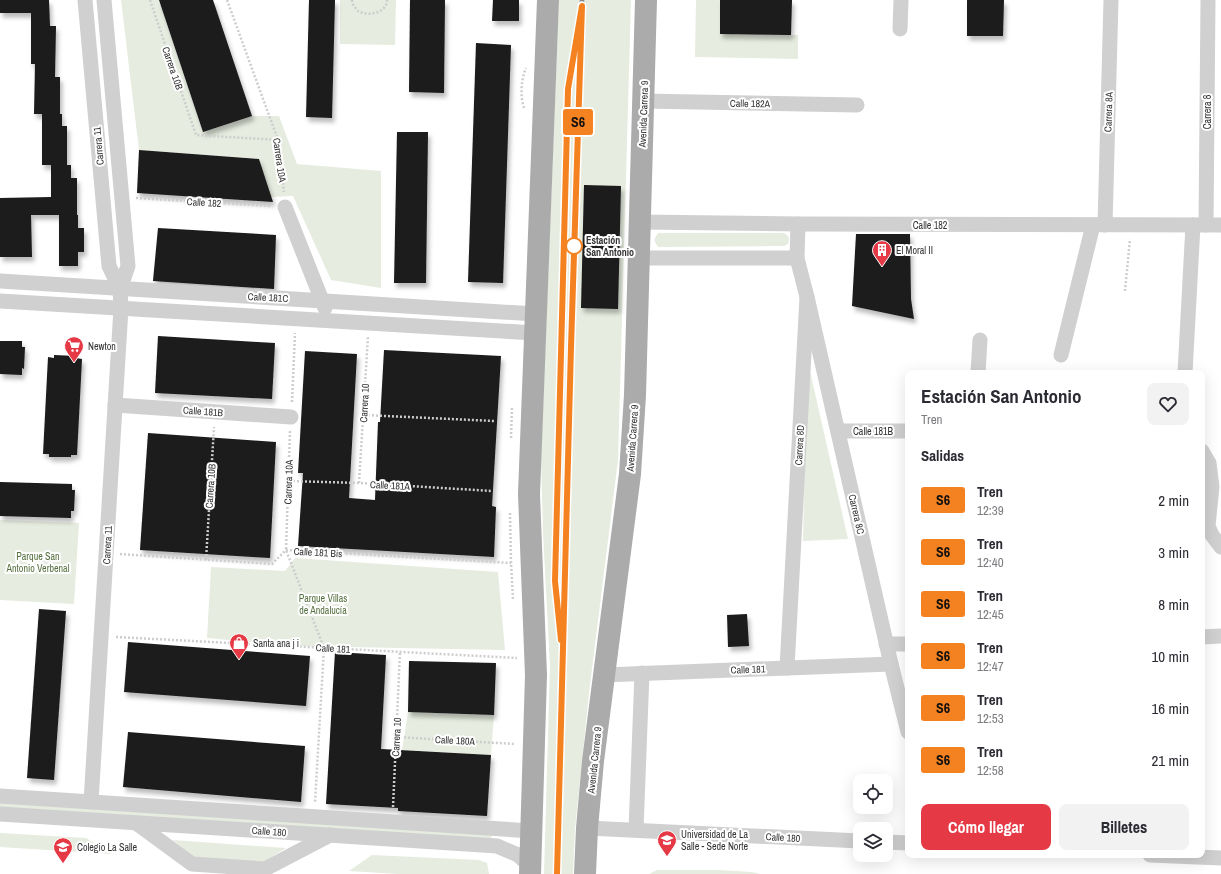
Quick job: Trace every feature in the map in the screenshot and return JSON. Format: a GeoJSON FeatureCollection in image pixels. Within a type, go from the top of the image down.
{"type":"FeatureCollection","features":[{"type":"Feature","properties":{"kind":"main road"},"geometry":{"type":"LineString","coordinates":[[530,871],[536,675],[529,494],[548,0]]}},
{"type":"Feature","properties":{"kind":"main road","name":"Avenida Carrera 9"},"geometry":{"type":"LineString","coordinates":[[585,874],[587,828],[604,675],[630,474],[635,395],[646,0]]}},
{"type":"Feature","properties":{"kind":"street","name":"Carrera 11"},"geometry":{"type":"LineString","coordinates":[[85,0],[109,266],[120,288]]}},
{"type":"Feature","properties":{"kind":"street","name":"Carrera 11"},"geometry":{"type":"LineString","coordinates":[[91,802],[121,308],[120,288],[128,266],[104,0]]}},
{"type":"Feature","properties":{"kind":"street"},"geometry":{"type":"LineString","coordinates":[[900,29],[901,0]]}},
{"type":"Feature","properties":{"kind":"street","name":"Carrera 8A"},"geometry":{"type":"LineString","coordinates":[[1061,355],[1099,225],[1111,0]]}},
{"type":"Feature","properties":{"kind":"street","name":"Carrera 8"},"geometry":{"type":"LineString","coordinates":[[1185,370],[1207,225],[1208,0]]}},
{"type":"Feature","properties":{"kind":"street","name":"Calle 182A"},"geometry":{"type":"LineString","coordinates":[[643,101],[857,105]]}},
{"type":"Feature","properties":{"kind":"street"},"geometry":{"type":"LineString","coordinates":[[285,207],[330,321]]}},
{"type":"Feature","properties":{"kind":"street","name":"Calle 182"},"geometry":{"type":"LineString","coordinates":[[640,222],[1207,225]]}},
{"type":"Feature","properties":{"kind":"street","name":"Carrera 8D"},"geometry":{"type":"LineString","coordinates":[[787,668],[807,297],[797,258],[798,224]]}},
{"type":"Feature","properties":{"kind":"street"},"geometry":{"type":"LineString","coordinates":[[639,258],[797,258]]}},
{"type":"Feature","properties":{"kind":"street","name":"Calle 181C"},"geometry":{"type":"LineString","coordinates":[[0,281],[322,301],[535,323]]}},
{"type":"Feature","properties":{"kind":"street","name":"Carrera 8C"},"geometry":{"type":"LineString","coordinates":[[807,297],[886,644],[905,720]]}},
{"type":"Feature","properties":{"kind":"street","name":"Calle 181C"},"geometry":{"type":"LineString","coordinates":[[0,301],[369,323],[535,323]]}},
{"type":"Feature","properties":{"kind":"street"},"geometry":{"type":"LineString","coordinates":[[978,370],[980,340]]}},
{"type":"Feature","properties":{"kind":"street","name":"Calle 181B"},"geometry":{"type":"LineString","coordinates":[[115,405],[291,416]]}},
{"type":"Feature","properties":{"kind":"street","name":"Calle 181B"},"geometry":{"type":"LineString","coordinates":[[838,431],[905,431]]}},
{"type":"Feature","properties":{"kind":"street"},"geometry":{"type":"LineString","coordinates":[[1205,456],[1209,463],[1212,488],[1208,526],[1212,536],[1221,547]]}},
{"type":"Feature","properties":{"kind":"street"},"geometry":{"type":"LineString","coordinates":[[1205,637],[1221,636]]}},
{"type":"Feature","properties":{"kind":"street"},"geometry":{"type":"LineString","coordinates":[[886,644],[905,644]]}},
{"type":"Feature","properties":{"kind":"street","name":"Calle 181"},"geometry":{"type":"LineString","coordinates":[[604,675],[891,664]]}},
{"type":"Feature","properties":{"kind":"street"},"geometry":{"type":"LineString","coordinates":[[636,830],[642,673]]}},
{"type":"Feature","properties":{"kind":"street","name":"Calle 180"},"geometry":{"type":"LineString","coordinates":[[0,796],[532,831]]}},
{"type":"Feature","properties":{"kind":"street","name":"Calle 180"},"geometry":{"type":"LineString","coordinates":[[0,814],[497,846],[518,855],[530,871]]}},
{"type":"Feature","properties":{"kind":"street"},"geometry":{"type":"LineString","coordinates":[[136,822],[192,864],[265,869],[330,835]]}},
{"type":"Feature","properties":{"kind":"street","name":"Calle 180"},"geometry":{"type":"LineString","coordinates":[[587,828],[853,841]]}},
{"type":"Feature","properties":{"kind":"street"},"geometry":{"type":"LineString","coordinates":[[893,842],[905,843]]}},
{"type":"Feature","properties":{"kind":"street"},"geometry":{"type":"LineString","coordinates":[[1205,857],[1221,858]]}},
{"type":"Feature","properties":{"kind":"path","name":"Carrera 10B"},"geometry":{"type":"LineString","coordinates":[[150,0],[196,135],[278,140]]}},
{"type":"Feature","properties":{"kind":"path","name":"Carrera 10A"},"geometry":{"type":"LineString","coordinates":[[227,0],[278,140],[285,207]]}},
{"type":"Feature","properties":{"kind":"path"},"geometry":{"type":"LineString","coordinates":[[352,0],[352,3],[359,11],[369,14],[384,8],[387,0]]}},
{"type":"Feature","properties":{"kind":"path","name":"Calle 182"},"geometry":{"type":"LineString","coordinates":[[122,197],[285,207]]}},
{"type":"Feature","properties":{"kind":"path"},"geometry":{"type":"LineString","coordinates":[[1125,290],[1132,225]]}},
{"type":"Feature","properties":{"kind":"path","name":"Carrera 10A"},"geometry":{"type":"LineString","coordinates":[[286,550],[295,319]]}},
{"type":"Feature","properties":{"kind":"path","name":"Carrera 10"},"geometry":{"type":"LineString","coordinates":[[359,483],[369,323]]}},
{"type":"Feature","properties":{"kind":"path","name":"Carrera 10B"},"geometry":{"type":"LineString","coordinates":[[206,560],[215,412]]}},
{"type":"Feature","properties":{"kind":"path"},"geometry":{"type":"LineString","coordinates":[[364,414],[494,421]]}},
{"type":"Feature","properties":{"kind":"path","name":"Calle 181A"},"geometry":{"type":"LineString","coordinates":[[288,481],[359,483],[492,491]]}},
{"type":"Feature","properties":{"kind":"path"},"geometry":{"type":"LineString","coordinates":[[286,550],[324,648],[314,817]]}},
{"type":"Feature","properties":{"kind":"path","name":"Calle 181 Bis"},"geometry":{"type":"LineString","coordinates":[[107,553],[272,564],[286,550],[510,563]]}},
{"type":"Feature","properties":{"kind":"path","name":"Calle 181"},"geometry":{"type":"LineString","coordinates":[[101,636],[517,658]]}},
{"type":"Feature","properties":{"kind":"path","name":"Carrera 10"},"geometry":{"type":"LineString","coordinates":[[392,822],[400,652]]}},
{"type":"Feature","properties":{"kind":"path","name":"Calle 180A"},"geometry":{"type":"LineString","coordinates":[[396,737],[515,744]]}},
{"type":"Feature","properties":{"kind":"green space"},"geometry":{"type":"Polygon","coordinates":[[[121,0],[159,0],[203,132],[252,116],[279,116],[297,164],[381,171],[381,288],[331,280],[293,196],[271,197],[259,159],[139,150],[121,0]]]}},
{"type":"Feature","properties":{"kind":"green space"},"geometry":{"type":"Polygon","coordinates":[[[340,0],[396,0],[395,45],[340,44],[340,0]]]}},
{"type":"Feature","properties":{"kind":"green space"},"geometry":{"type":"Polygon","coordinates":[[[559,0],[631,0],[618,460],[589,693],[575,829],[573,874],[544,874],[550,666],[543,533],[541,457],[559,0]]]}},
{"type":"Feature","properties":{"kind":"green space"},"geometry":{"type":"Polygon","coordinates":[[[696,0],[720,0],[720,34],[798,35],[798,59],[695,57],[696,0]]]}},
{"type":"Feature","properties":{"kind":"green space"},"geometry":{"type":"Polygon","coordinates":[[[658,233],[784,233],[788,236],[789,240],[788,244],[784,246],[658,247],[654,240],[658,233]]]}},
{"type":"Feature","properties":{"kind":"green space"},"geometry":{"type":"Polygon","coordinates":[[[807,358],[848,539],[803,541],[807,358]]]}},
{"type":"Feature","properties":{"kind":"green space","name":"Parque San Antonio Verbenal"},"geometry":{"type":"Polygon","coordinates":[[[0,520],[79,523],[74,604],[0,600],[0,520]]]}},
{"type":"Feature","properties":{"kind":"green space","name":"Parque Villas de Andalucía"},"geometry":{"type":"Polygon","coordinates":[[[295,558],[498,572],[505,650],[296,646],[207,638],[211,567],[285,571],[295,558]]]}},
{"type":"Feature","properties":{"kind":"green space"},"geometry":{"type":"Polygon","coordinates":[[[408,712],[494,715],[491,755],[402,750],[408,712]]]}},
{"type":"Feature","properties":{"kind":"green space"},"geometry":{"type":"Polygon","coordinates":[[[0,802],[492,834],[491,840],[0,808],[0,802]]]}},
{"type":"Feature","properties":{"kind":"green space"},"geometry":{"type":"Polygon","coordinates":[[[0,833],[86,838],[112,854],[0,847],[0,833]]]}},
{"type":"Feature","properties":{"kind":"green space"},"geometry":{"type":"Polygon","coordinates":[[[173,840],[286,848],[263,862],[193,857],[173,840]]]}},
{"type":"Feature","properties":{"kind":"green space"},"geometry":{"type":"Polygon","coordinates":[[[372,855],[479,860],[487,863],[489,874],[399,874],[349,871],[372,855]]]}},
{"type":"Feature","properties":{"kind":"green space"},"geometry":{"type":"Polygon","coordinates":[[[657,870],[718,870],[752,872],[760,874],[649,874],[657,870]]]}},
{"type":"Feature","properties":{"kind":"building"},"geometry":{"type":"Polygon","coordinates":[[[0,0],[49,0],[50,26],[56,26],[55,77],[60,77],[60,114],[62,114],[62,126],[67,126],[67,165],[71,165],[71,178],[77,178],[78,228],[84,228],[84,252],[78,252],[78,266],[59,266],[59,215],[31,215],[32,257],[0,257],[0,198],[51,197],[51,165],[42,165],[42,114],[34,114],[35,64],[31,64],[31,13],[0,13],[0,0]]]}},
{"type":"Feature","properties":{"kind":"building"},"geometry":{"type":"Polygon","coordinates":[[[159,0],[213,0],[252,116],[203,132],[159,0]]]}},
{"type":"Feature","properties":{"kind":"building"},"geometry":{"type":"Polygon","coordinates":[[[309,0],[335,0],[332,118],[306,117],[309,0]]]}},
{"type":"Feature","properties":{"kind":"building"},"geometry":{"type":"Polygon","coordinates":[[[410,0],[445,0],[444,93],[409,92],[410,0]]]}},
{"type":"Feature","properties":{"kind":"building"},"geometry":{"type":"Polygon","coordinates":[[[493,0],[519,0],[519,21],[492,21],[493,0]]]}},
{"type":"Feature","properties":{"kind":"building"},"geometry":{"type":"Polygon","coordinates":[[[720,0],[792,0],[791,35],[720,34],[720,0]]]}},
{"type":"Feature","properties":{"kind":"building"},"geometry":{"type":"Polygon","coordinates":[[[967,0],[1004,0],[1003,36],[967,36],[967,0]]]}},
{"type":"Feature","properties":{"kind":"building"},"geometry":{"type":"Polygon","coordinates":[[[476,43],[511,45],[503,283],[468,282],[476,43]]]}},
{"type":"Feature","properties":{"kind":"building"},"geometry":{"type":"Polygon","coordinates":[[[397,132],[428,132],[426,283],[394,283],[397,132]]]}},
{"type":"Feature","properties":{"kind":"building"},"geometry":{"type":"Polygon","coordinates":[[[139,150],[259,159],[273,202],[137,193],[139,150]]]}},
{"type":"Feature","properties":{"kind":"building","name":"Estación San Antonio"},"geometry":{"type":"Polygon","coordinates":[[[584,185],[621,186],[618,309],[581,308],[584,185]]]}},
{"type":"Feature","properties":{"kind":"building"},"geometry":{"type":"Polygon","coordinates":[[[158,228],[276,235],[274,289],[153,281],[158,228]]]}},
{"type":"Feature","properties":{"kind":"building","name":"El Moral II"},"geometry":{"type":"Polygon","coordinates":[[[856,234],[910,234],[911,299],[914,319],[852,306],[856,234]]]}},
{"type":"Feature","properties":{"kind":"building"},"geometry":{"type":"Polygon","coordinates":[[[158,336],[275,343],[272,399],[155,393],[158,336]]]}},
{"type":"Feature","properties":{"kind":"building"},"geometry":{"type":"Polygon","coordinates":[[[0,341],[22,341],[22,347],[25,347],[24,369],[22,368],[22,375],[0,374],[0,341]]]}},
{"type":"Feature","properties":{"kind":"building"},"geometry":{"type":"Polygon","coordinates":[[[384,350],[501,356],[492,506],[496,507],[494,557],[298,546],[303,473],[298,473],[305,351],[357,354],[349,498],[375,500],[378,422],[380,422],[384,350]]]}},
{"type":"Feature","properties":{"kind":"building"},"geometry":{"type":"Polygon","coordinates":[[[54,355],[76,356],[76,358],[82,359],[77,455],[71,455],[71,457],[49,457],[49,454],[43,454],[48,357],[54,358],[54,355]]]}},
{"type":"Feature","properties":{"kind":"building"},"geometry":{"type":"Polygon","coordinates":[[[148,433],[276,442],[270,558],[140,550],[148,433]]]}},
{"type":"Feature","properties":{"kind":"building"},"geometry":{"type":"Polygon","coordinates":[[[0,482],[72,484],[72,490],[75,490],[74,511],[71,511],[71,518],[0,516],[0,482]]]}},
{"type":"Feature","properties":{"kind":"building"},"geometry":{"type":"Polygon","coordinates":[[[39,609],[66,611],[54,780],[27,778],[39,609]]]}},
{"type":"Feature","properties":{"kind":"building"},"geometry":{"type":"Polygon","coordinates":[[[747,614],[749,646],[728,647],[727,615],[747,614]]]}},
{"type":"Feature","properties":{"kind":"building"},"geometry":{"type":"Polygon","coordinates":[[[128,642],[310,656],[306,706],[124,692],[128,642]]]}},
{"type":"Feature","properties":{"kind":"building"},"geometry":{"type":"Polygon","coordinates":[[[335,652],[386,655],[381,749],[491,755],[487,816],[398,811],[398,808],[326,804],[335,652]]]}},
{"type":"Feature","properties":{"kind":"building"},"geometry":{"type":"Polygon","coordinates":[[[409,661],[496,663],[494,715],[408,712],[409,661]]]}},
{"type":"Feature","properties":{"kind":"building"},"geometry":{"type":"Polygon","coordinates":[[[128,732],[305,746],[301,802],[123,787],[128,732]]]}},
{"type":"Feature","properties":{"kind":"railway"},"geometry":{"type":"LineString","coordinates":[[557,874],[582,0]]}},
{"type":"Feature","properties":{"kind":"railway"},"geometry":{"type":"LineString","coordinates":[[559,621],[555,581],[568,89],[576,40]]}},
{"type":"Feature","properties":{"kind":"train","name":"S6"},"geometry":{"type":"LineString","coordinates":[[557,874],[582,6],[568,89],[555,581],[561,640]]}},
{"type":"Feature","properties":{"kind":"place","name":"Estación San Antonio"},"geometry":{"type":"Point","coordinates":[574,246]}},
{"type":"Feature","properties":{"kind":"place","name":"El Moral II"},"geometry":{"type":"Point","coordinates":[882,267]}},
{"type":"Feature","properties":{"kind":"place","name":"Newton"},"geometry":{"type":"Point","coordinates":[74,363]}},
{"type":"Feature","properties":{"kind":"place","name":"Santa ana j i"},"geometry":{"type":"Point","coordinates":[239,660]}},
{"type":"Feature","properties":{"kind":"place","name":"Universidad de La Salle - Sede Norte"},"geometry":{"type":"Point","coordinates":[667,857]}},
{"type":"Feature","properties":{"kind":"place","name":"Colegio La Salle"},"geometry":{"type":"Point","coordinates":[63,864]}}]}
